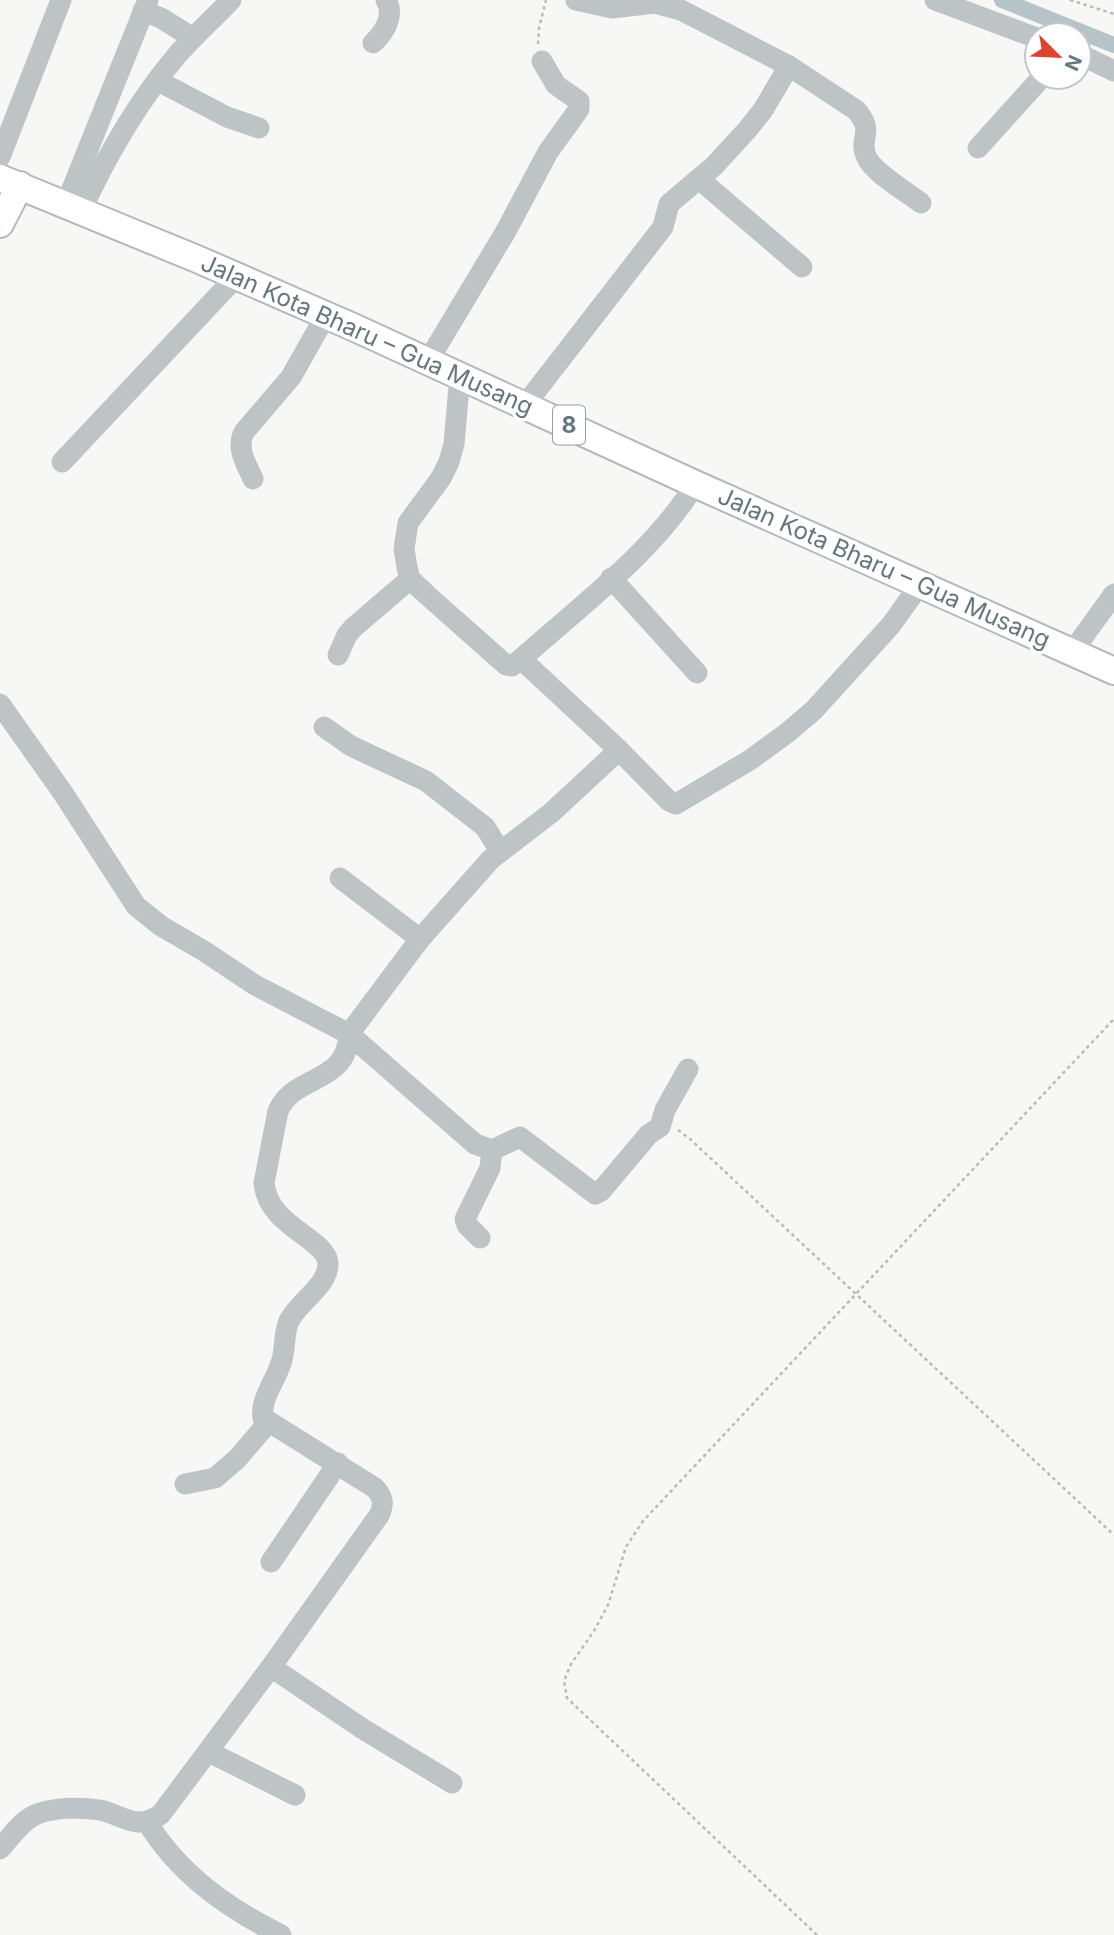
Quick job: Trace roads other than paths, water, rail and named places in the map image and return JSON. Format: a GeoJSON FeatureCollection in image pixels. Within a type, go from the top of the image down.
{"type":"FeatureCollection","features":[{"type":"Feature","properties":{"kind":"main road","name":"Jalan Kota Bharu – Gua Musang"},"geometry":{"type":"LineString","coordinates":[[10,182],[326,315],[1114,671]]}},
{"type":"Feature","properties":{"kind":"main road"},"geometry":{"type":"LineString","coordinates":[[0,224],[10,182]]}},
{"type":"Feature","properties":{"kind":"street"},"geometry":{"type":"LineString","coordinates":[[0,158],[61,0]]}},
{"type":"Feature","properties":{"kind":"street"},"geometry":{"type":"LineString","coordinates":[[74,208],[158,81],[193,38],[232,0]]}},
{"type":"Feature","properties":{"kind":"street"},"geometry":{"type":"LineString","coordinates":[[373,43],[379,38],[390,15],[386,0]]}},
{"type":"Feature","properties":{"kind":"street"},"geometry":{"type":"LineString","coordinates":[[576,0],[612,8],[666,4],[789,65],[856,110],[865,120],[867,129],[864,150],[866,158],[921,203]]}},
{"type":"Feature","properties":{"kind":"street"},"geometry":{"type":"LineString","coordinates":[[935,0],[1023,33]]}},
{"type":"Feature","properties":{"kind":"street"},"geometry":{"type":"LineString","coordinates":[[74,208],[146,6],[193,38]]}},
{"type":"Feature","properties":{"kind":"street"},"geometry":{"type":"LineString","coordinates":[[428,361],[506,231],[548,152],[579,109],[579,101],[556,85],[542,61]]}},
{"type":"Feature","properties":{"kind":"street"},"geometry":{"type":"LineString","coordinates":[[1093,61],[1114,71]]}},
{"type":"Feature","properties":{"kind":"street"},"geometry":{"type":"LineString","coordinates":[[525,405],[663,227],[669,204],[699,179],[747,130],[763,110],[789,65]]}},
{"type":"Feature","properties":{"kind":"street"},"geometry":{"type":"LineString","coordinates":[[158,81],[218,113],[259,128]]}},
{"type":"Feature","properties":{"kind":"street"},"geometry":{"type":"LineString","coordinates":[[978,148],[1029,91]]}},
{"type":"Feature","properties":{"kind":"street"},"geometry":{"type":"LineString","coordinates":[[699,179],[802,267]]}},
{"type":"Feature","properties":{"kind":"street"},"geometry":{"type":"LineString","coordinates":[[62,462],[236,277]]}},
{"type":"Feature","properties":{"kind":"street"},"geometry":{"type":"LineString","coordinates":[[253,479],[240,449],[244,432],[291,377],[326,315]]}},
{"type":"Feature","properties":{"kind":"street"},"geometry":{"type":"LineString","coordinates":[[460,375],[454,444],[449,462],[441,478],[408,523],[404,549],[410,579],[506,666],[512,666],[521,659],[661,532],[695,484]]}},
{"type":"Feature","properties":{"kind":"street"},"geometry":{"type":"LineString","coordinates":[[611,578],[697,673]]}},
{"type":"Feature","properties":{"kind":"street"},"geometry":{"type":"LineString","coordinates":[[338,655],[352,628],[410,579]]}},
{"type":"Feature","properties":{"kind":"street"},"geometry":{"type":"LineString","coordinates":[[521,659],[619,750],[669,801],[676,804],[750,760],[814,710],[891,625],[921,583]]}},
{"type":"Feature","properties":{"kind":"street"},"geometry":{"type":"LineString","coordinates":[[1072,652],[1114,594]]}},
{"type":"Feature","properties":{"kind":"street"},"geometry":{"type":"LineString","coordinates":[[0,704],[63,793],[136,906],[162,926],[255,985],[349,1034],[475,1144],[492,1150],[520,1137],[595,1194],[601,1191],[649,1134],[660,1127],[665,1110],[688,1069]]}},
{"type":"Feature","properties":{"kind":"street"},"geometry":{"type":"LineString","coordinates":[[324,727],[351,746],[426,781],[485,827],[500,851]]}},
{"type":"Feature","properties":{"kind":"street"},"geometry":{"type":"LineString","coordinates":[[0,1849],[24,1822],[35,1814],[55,1810],[101,1811],[136,1822],[147,1822],[161,1815],[380,1514],[382,1496],[375,1488],[263,1418],[262,1406],[282,1362],[288,1322],[320,1282],[327,1269],[328,1260],[323,1251],[275,1213],[265,1193],[264,1183],[278,1111],[282,1101],[292,1092],[335,1069],[344,1059],[349,1046],[349,1034],[420,939],[500,851],[551,813],[619,750]]}},
{"type":"Feature","properties":{"kind":"street"},"geometry":{"type":"LineString","coordinates":[[340,878],[420,939]]}},
{"type":"Feature","properties":{"kind":"street"},"geometry":{"type":"LineString","coordinates":[[480,1238],[467,1225],[465,1219],[490,1168],[492,1150]]}},
{"type":"Feature","properties":{"kind":"street"},"geometry":{"type":"LineString","coordinates":[[185,1484],[215,1478],[237,1459],[268,1423]]}},
{"type":"Feature","properties":{"kind":"street"},"geometry":{"type":"LineString","coordinates":[[271,1562],[338,1463]]}},
{"type":"Feature","properties":{"kind":"street"},"geometry":{"type":"LineString","coordinates":[[271,1667],[363,1729],[452,1783]]}},
{"type":"Feature","properties":{"kind":"street"},"geometry":{"type":"LineString","coordinates":[[209,1752],[295,1795]]}},
{"type":"Feature","properties":{"kind":"street"},"geometry":{"type":"LineString","coordinates":[[147,1822],[159,1842],[197,1881],[243,1914],[281,1935]]}},
{"type":"Feature","properties":{"kind":"waterway"},"geometry":{"type":"LineString","coordinates":[[1002,0],[1114,45]]}}]}
